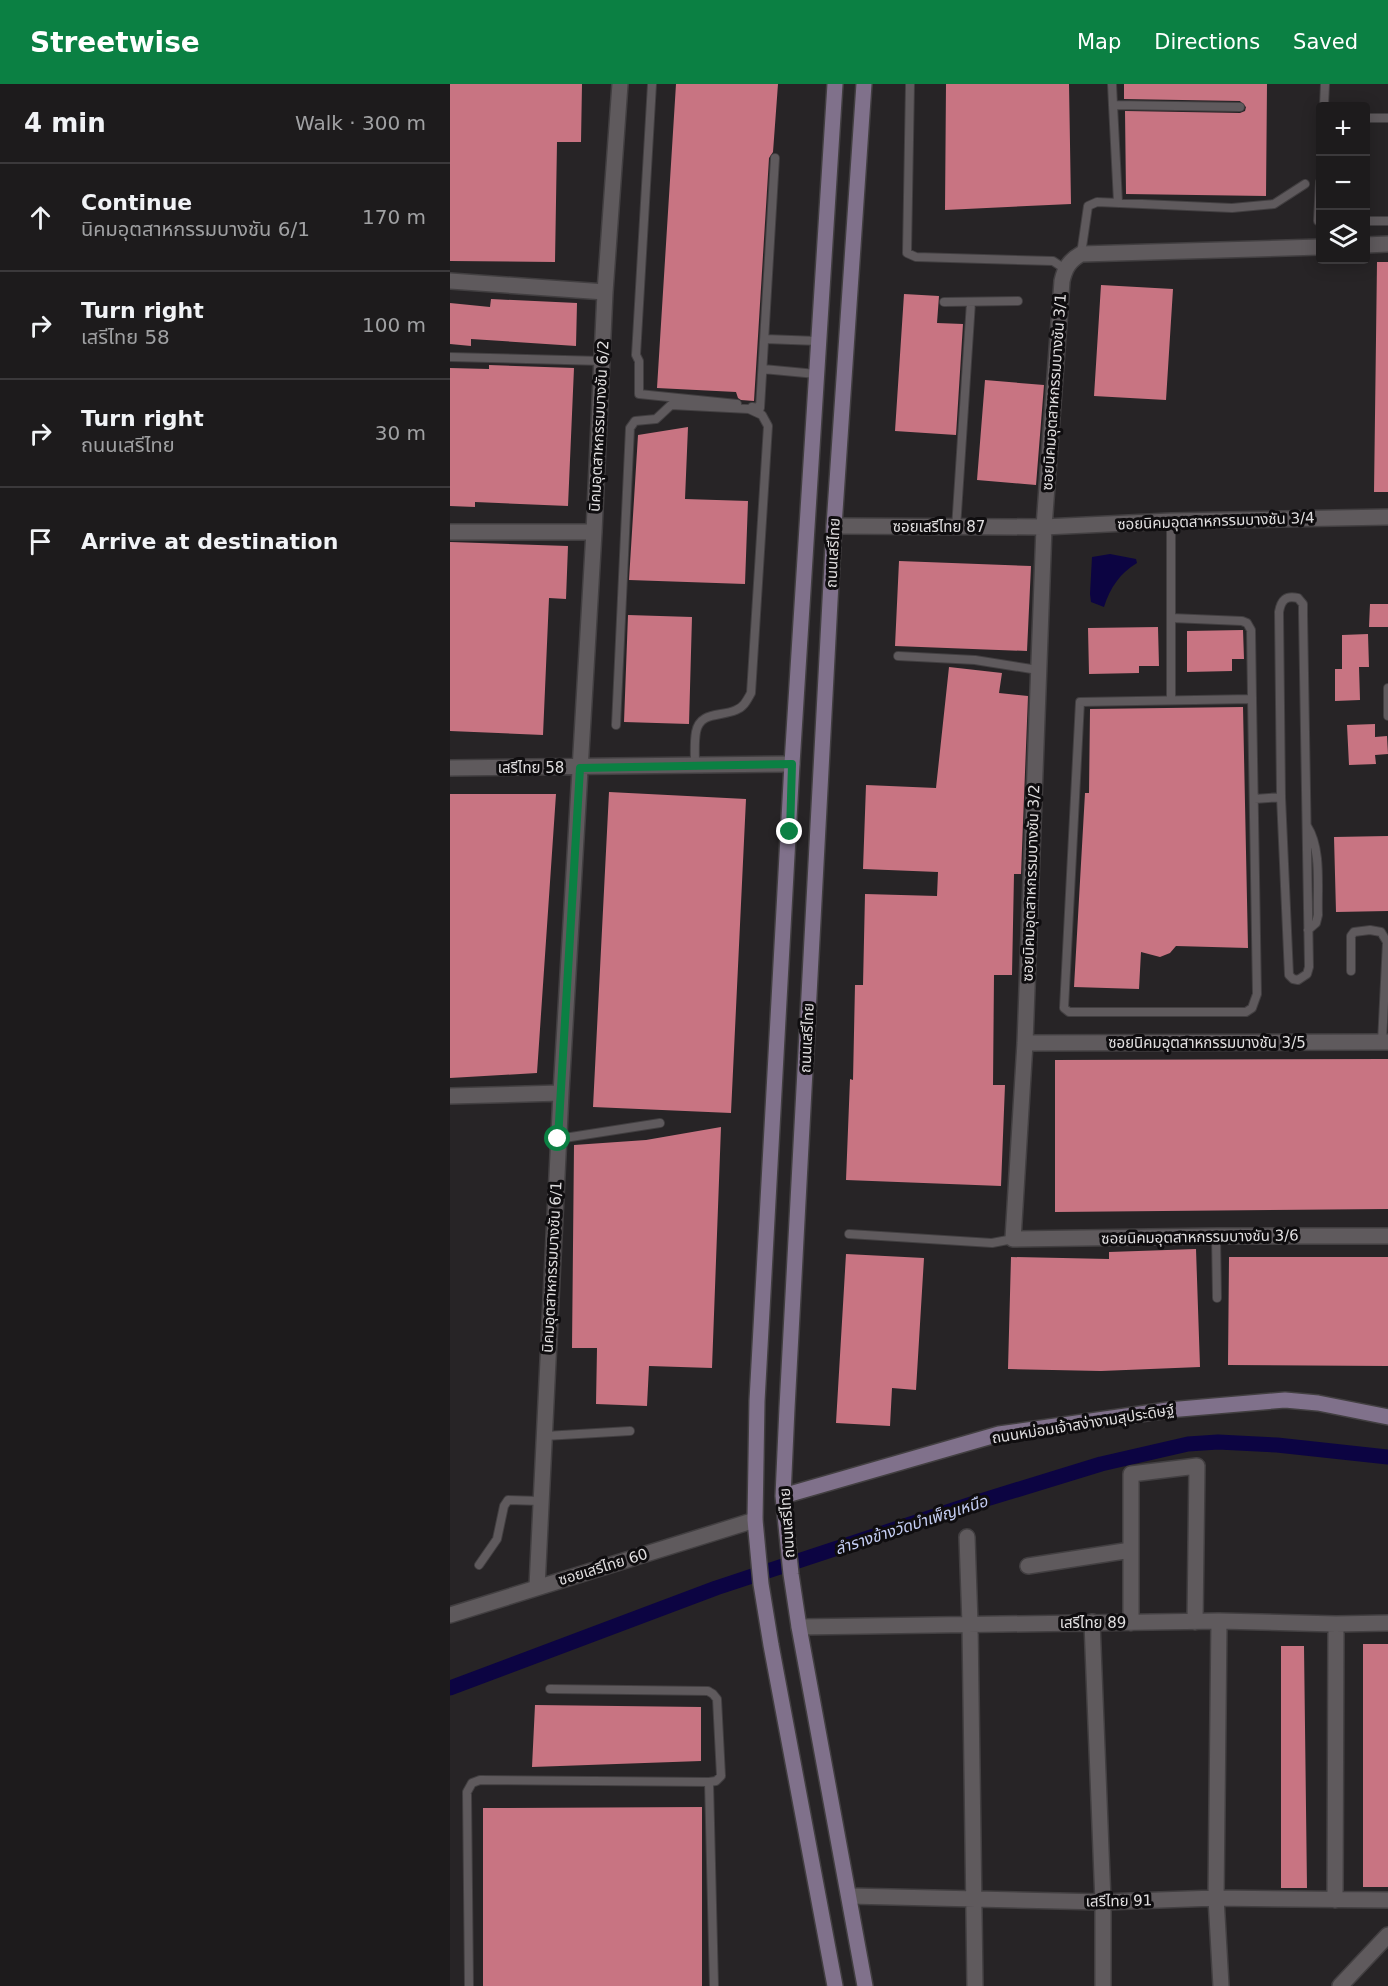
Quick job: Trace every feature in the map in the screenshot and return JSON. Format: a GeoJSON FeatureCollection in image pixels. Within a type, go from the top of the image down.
{"type":"FeatureCollection","features":[{"type":"Feature","properties":{"kind":"main road","name":"ถนนเสรีไทย"},"geometry":{"type":"LineString","coordinates":[[835,84],[792,764],[757,1401],[755,1520],[761,1584],[835,1986]]}},
{"type":"Feature","properties":{"kind":"main road","name":"ถนนเสรีไทย"},"geometry":{"type":"LineString","coordinates":[[864,84],[834,526],[783,1496],[799,1627],[865,1986]]}},
{"type":"Feature","properties":{"kind":"main road"},"geometry":{"type":"LineString","coordinates":[[808,527],[834,526]]}},
{"type":"Feature","properties":{"kind":"main road","name":"ถนนหม่อมเจ้าสง่างามสุประดิษฐ์"},"geometry":{"type":"LineString","coordinates":[[783,1496],[999,1434],[1168,1410],[1285,1400],[1318,1402],[1388,1417]]}},
{"type":"Feature","properties":{"kind":"street","name":"นิคมอุตสาหกรรมบางชัน 6/2"},"geometry":{"type":"LineString","coordinates":[[580,768],[605,292],[620,84]]}},
{"type":"Feature","properties":{"kind":"street"},"geometry":{"type":"LineString","coordinates":[[1370,245],[1388,244]]}},
{"type":"Feature","properties":{"kind":"street"},"geometry":{"type":"LineString","coordinates":[[1073,261],[1316,247]]}},
{"type":"Feature","properties":{"kind":"street","name":"ซอยนิคมอุตสาหกรรมบางชัน 3/1"},"geometry":{"type":"LineString","coordinates":[[1044,527],[1062,281],[1073,261]]}},
{"type":"Feature","properties":{"kind":"street"},"geometry":{"type":"LineString","coordinates":[[450,280],[605,292]]}},
{"type":"Feature","properties":{"kind":"street","name":"ซอยนิคมอุตสาหกรรมบางชัน 3/4"},"geometry":{"type":"LineString","coordinates":[[1044,527],[1171,521],[1388,517]]}},
{"type":"Feature","properties":{"kind":"street","name":"ซอยเสรีไทย 87"},"geometry":{"type":"LineString","coordinates":[[834,526],[1044,527]]}},
{"type":"Feature","properties":{"kind":"street","name":"ซอยนิคมอุตสาหกรรมบางชัน 3/2"},"geometry":{"type":"LineString","coordinates":[[1013,1239],[1025,1043],[1044,527]]}},
{"type":"Feature","properties":{"kind":"street"},"geometry":{"type":"LineString","coordinates":[[450,532],[594,532]]}},
{"type":"Feature","properties":{"kind":"street","name":"เสรีไทย 58"},"geometry":{"type":"LineString","coordinates":[[450,768],[792,764]]}},
{"type":"Feature","properties":{"kind":"street","name":"นิคมอุตสาหกรรมบางชัน 6/1"},"geometry":{"type":"LineString","coordinates":[[537,1587],[558,1139],[580,768]]}},
{"type":"Feature","properties":{"kind":"street","name":"ซอยนิคมอุตสาหกรรมบางชัน 3/5"},"geometry":{"type":"LineString","coordinates":[[1025,1043],[1385,1042]]}},
{"type":"Feature","properties":{"kind":"street"},"geometry":{"type":"LineString","coordinates":[[450,1096],[561,1093]]}},
{"type":"Feature","properties":{"kind":"street","name":"ซอยนิคมอุตสาหกรรมบางชัน 3/6"},"geometry":{"type":"LineString","coordinates":[[1013,1239],[1388,1236]]}},
{"type":"Feature","properties":{"kind":"street"},"geometry":{"type":"LineString","coordinates":[[1131,1623],[1131,1474],[1197,1466],[1195,1622]]}},
{"type":"Feature","properties":{"kind":"street","name":"ซอยเสรีไทย 60"},"geometry":{"type":"LineString","coordinates":[[450,1615],[755,1520]]}},
{"type":"Feature","properties":{"kind":"street"},"geometry":{"type":"LineString","coordinates":[[966,1537],[970,1624],[975,1986]]}},
{"type":"Feature","properties":{"kind":"street"},"geometry":{"type":"LineString","coordinates":[[1028,1566],[1131,1550]]}},
{"type":"Feature","properties":{"kind":"street"},"geometry":{"type":"LineString","coordinates":[[1219,1621],[1216,1898],[1221,1986]]}},
{"type":"Feature","properties":{"kind":"street","name":"เสรีไทย 89"},"geometry":{"type":"LineString","coordinates":[[799,1627],[1219,1621],[1388,1623]]}},
{"type":"Feature","properties":{"kind":"street"},"geometry":{"type":"LineString","coordinates":[[1092,1622],[1103,1902],[1103,1986]]}},
{"type":"Feature","properties":{"kind":"street"},"geometry":{"type":"LineString","coordinates":[[1335,1900],[1336,1624]]}},
{"type":"Feature","properties":{"kind":"street","name":"เสรีไทย 91"},"geometry":{"type":"LineString","coordinates":[[850,1896],[1103,1902],[1216,1898],[1388,1900]]}},
{"type":"Feature","properties":{"kind":"street"},"geometry":{"type":"LineString","coordinates":[[1340,1986],[1388,1935]]}},
{"type":"Feature","properties":{"kind":"lane"},"geometry":{"type":"LineString","coordinates":[[652,84],[636,354],[639,361],[639,394],[760,408],[775,158]]}},
{"type":"Feature","properties":{"kind":"lane"},"geometry":{"type":"LineString","coordinates":[[910,84],[907,253],[916,257],[1073,261],[1088,206],[1097,202],[1232,208],[1274,204],[1305,184]]}},
{"type":"Feature","properties":{"kind":"lane"},"geometry":{"type":"LineString","coordinates":[[1112,84],[1118,202]]}},
{"type":"Feature","properties":{"kind":"lane"},"geometry":{"type":"LineString","coordinates":[[1324,84],[1324,102]]}},
{"type":"Feature","properties":{"kind":"lane"},"geometry":{"type":"LineString","coordinates":[[1113,105],[1240,107]]}},
{"type":"Feature","properties":{"kind":"lane"},"geometry":{"type":"LineString","coordinates":[[1370,118],[1388,118]]}},
{"type":"Feature","properties":{"kind":"lane"},"geometry":{"type":"LineString","coordinates":[[1370,221],[1388,221]]}},
{"type":"Feature","properties":{"kind":"lane"},"geometry":{"type":"LineString","coordinates":[[944,302],[1018,301]]}},
{"type":"Feature","properties":{"kind":"lane"},"geometry":{"type":"LineString","coordinates":[[956,528],[971,302]]}},
{"type":"Feature","properties":{"kind":"lane"},"geometry":{"type":"LineString","coordinates":[[765,339],[818,341]]}},
{"type":"Feature","properties":{"kind":"lane"},"geometry":{"type":"LineString","coordinates":[[450,357],[602,361]]}},
{"type":"Feature","properties":{"kind":"lane"},"geometry":{"type":"LineString","coordinates":[[763,369],[816,374]]}},
{"type":"Feature","properties":{"kind":"lane"},"geometry":{"type":"LineString","coordinates":[[616,725],[630,428],[635,421],[656,419],[671,405],[749,409],[762,415],[768,426],[751,693],[746,703],[735,711],[712,715],[703,720],[696,729],[694,766]]}},
{"type":"Feature","properties":{"kind":"lane"},"geometry":{"type":"LineString","coordinates":[[1171,521],[1171,700]]}},
{"type":"Feature","properties":{"kind":"lane"},"geometry":{"type":"LineString","coordinates":[[1291,596],[1299,598],[1303,614],[1307,825],[1314,836],[1316,849],[1318,915],[1316,923],[1308,930],[1307,974],[1303,978],[1293,979],[1289,975],[1281,797],[1279,612],[1280,604],[1291,596]]}},
{"type":"Feature","properties":{"kind":"lane"},"geometry":{"type":"LineString","coordinates":[[1171,618],[1242,621],[1247,623],[1251,630],[1257,994],[1252,1008],[1246,1012],[1074,1013],[1064,1008],[1080,702],[1252,699]]}},
{"type":"Feature","properties":{"kind":"lane"},"geometry":{"type":"LineString","coordinates":[[898,656],[975,660],[1038,670]]}},
{"type":"Feature","properties":{"kind":"lane"},"geometry":{"type":"LineString","coordinates":[[1388,688],[1388,717]]}},
{"type":"Feature","properties":{"kind":"lane"},"geometry":{"type":"LineString","coordinates":[[1254,799],[1281,797]]}},
{"type":"Feature","properties":{"kind":"lane"},"geometry":{"type":"LineString","coordinates":[[1351,971],[1351,936],[1354,932],[1381,932],[1387,942],[1385,1042]]}},
{"type":"Feature","properties":{"kind":"lane"},"geometry":{"type":"LineString","coordinates":[[558,1139],[660,1124]]}},
{"type":"Feature","properties":{"kind":"lane"},"geometry":{"type":"LineString","coordinates":[[849,1234],[992,1243],[1013,1239]]}},
{"type":"Feature","properties":{"kind":"lane"},"geometry":{"type":"LineString","coordinates":[[1216,1236],[1216,1298]]}},
{"type":"Feature","properties":{"kind":"lane"},"geometry":{"type":"LineString","coordinates":[[545,1436],[630,1431]]}},
{"type":"Feature","properties":{"kind":"lane"},"geometry":{"type":"LineString","coordinates":[[479,1565],[497,1539],[504,1506],[508,1500],[541,1501]]}},
{"type":"Feature","properties":{"kind":"lane"},"geometry":{"type":"LineString","coordinates":[[469,1986],[468,1792],[472,1783],[480,1780],[709,1782],[716,1781],[721,1776],[717,1699],[708,1691],[550,1689]]}},
{"type":"Feature","properties":{"kind":"lane"},"geometry":{"type":"LineString","coordinates":[[709,1782],[714,1986]]}},
{"type":"Feature","properties":{"kind":"shaded area"},"geometry":{"type":"Polygon","coordinates":[[[1110,554],[1136,559],[1137,563],[1116,582],[1104,607],[1091,602],[1092,557],[1110,554]]]}},
{"type":"Feature","properties":{"kind":"building"},"geometry":{"type":"Polygon","coordinates":[[[450,84],[582,84],[581,142],[557,142],[555,262],[450,261],[450,84]]]}},
{"type":"Feature","properties":{"kind":"building"},"geometry":{"type":"Polygon","coordinates":[[[676,84],[778,84],[773,152],[769,158],[754,401],[741,400],[736,392],[657,388],[676,84]]]}},
{"type":"Feature","properties":{"kind":"building"},"geometry":{"type":"Polygon","coordinates":[[[946,84],[1069,84],[1071,204],[945,210],[946,84]]]}},
{"type":"Feature","properties":{"kind":"building"},"geometry":{"type":"Polygon","coordinates":[[[1124,84],[1267,84],[1266,196],[1126,194],[1125,111],[1240,113],[1245,111],[1246,107],[1240,101],[1124,99],[1124,84]]]}},
{"type":"Feature","properties":{"kind":"building"},"geometry":{"type":"Polygon","coordinates":[[[1377,262],[1388,262],[1388,492],[1374,492],[1377,262]]]}},
{"type":"Feature","properties":{"kind":"building"},"geometry":{"type":"Polygon","coordinates":[[[1101,285],[1173,289],[1166,400],[1094,396],[1101,285]]]}},
{"type":"Feature","properties":{"kind":"building"},"geometry":{"type":"Polygon","coordinates":[[[904,294],[939,296],[937,323],[963,324],[956,435],[895,431],[904,294]]]}},
{"type":"Feature","properties":{"kind":"building"},"geometry":{"type":"Polygon","coordinates":[[[491,299],[577,303],[576,346],[471,339],[471,346],[450,344],[450,303],[490,307],[491,299]]]}},
{"type":"Feature","properties":{"kind":"building"},"geometry":{"type":"Polygon","coordinates":[[[489,365],[574,368],[568,506],[475,502],[475,507],[450,506],[450,368],[489,369],[489,365]]]}},
{"type":"Feature","properties":{"kind":"building"},"geometry":{"type":"Polygon","coordinates":[[[985,380],[1044,385],[1036,485],[977,480],[985,380]]]}},
{"type":"Feature","properties":{"kind":"building"},"geometry":{"type":"Polygon","coordinates":[[[688,427],[685,499],[748,501],[745,584],[629,580],[638,435],[688,427]]]}},
{"type":"Feature","properties":{"kind":"building"},"geometry":{"type":"Polygon","coordinates":[[[450,542],[568,546],[566,599],[549,598],[543,735],[450,731],[450,542]]]}},
{"type":"Feature","properties":{"kind":"building"},"geometry":{"type":"Polygon","coordinates":[[[899,561],[1031,566],[1027,651],[895,646],[899,561]]]}},
{"type":"Feature","properties":{"kind":"building"},"geometry":{"type":"Polygon","coordinates":[[[1370,604],[1388,604],[1388,627],[1369,627],[1370,604]]]}},
{"type":"Feature","properties":{"kind":"building"},"geometry":{"type":"Polygon","coordinates":[[[628,615],[692,617],[689,724],[624,722],[628,615]]]}},
{"type":"Feature","properties":{"kind":"building"},"geometry":{"type":"Polygon","coordinates":[[[1158,627],[1159,666],[1139,666],[1139,673],[1089,674],[1088,628],[1158,627]]]}},
{"type":"Feature","properties":{"kind":"building"},"geometry":{"type":"Polygon","coordinates":[[[1243,630],[1244,659],[1232,659],[1232,671],[1187,672],[1187,631],[1243,630]]]}},
{"type":"Feature","properties":{"kind":"building"},"geometry":{"type":"Polygon","coordinates":[[[1368,634],[1369,667],[1359,667],[1360,700],[1335,701],[1335,669],[1342,669],[1342,635],[1368,634]]]}},
{"type":"Feature","properties":{"kind":"building"},"geometry":{"type":"Polygon","coordinates":[[[949,667],[1002,673],[999,693],[1028,696],[1021,874],[1014,874],[1012,975],[994,975],[993,1085],[1005,1085],[1001,1186],[846,1180],[850,1079],[853,1080],[855,985],[863,985],[865,894],[937,896],[938,872],[863,869],[866,785],[936,788],[949,667]]]}},
{"type":"Feature","properties":{"kind":"building"},"geometry":{"type":"Polygon","coordinates":[[[1243,707],[1248,948],[1176,946],[1170,953],[1160,957],[1141,952],[1139,989],[1074,987],[1085,793],[1089,793],[1090,709],[1243,707]]]}},
{"type":"Feature","properties":{"kind":"building"},"geometry":{"type":"Polygon","coordinates":[[[1375,724],[1375,737],[1387,736],[1388,754],[1375,755],[1376,764],[1349,765],[1347,725],[1375,724]]]}},
{"type":"Feature","properties":{"kind":"building"},"geometry":{"type":"Polygon","coordinates":[[[609,792],[746,799],[731,1113],[593,1107],[609,792]]]}},
{"type":"Feature","properties":{"kind":"building"},"geometry":{"type":"Polygon","coordinates":[[[450,794],[556,794],[537,1073],[450,1078],[450,794]]]}},
{"type":"Feature","properties":{"kind":"building"},"geometry":{"type":"Polygon","coordinates":[[[1388,836],[1388,911],[1336,912],[1334,837],[1388,836]]]}},
{"type":"Feature","properties":{"kind":"building"},"geometry":{"type":"Polygon","coordinates":[[[1388,1059],[1388,1209],[1055,1212],[1055,1060],[1388,1059]]]}},
{"type":"Feature","properties":{"kind":"building"},"geometry":{"type":"Polygon","coordinates":[[[721,1127],[712,1368],[649,1366],[647,1406],[596,1404],[597,1348],[572,1348],[574,1145],[646,1140],[721,1127]]]}},
{"type":"Feature","properties":{"kind":"building"},"geometry":{"type":"Polygon","coordinates":[[[1196,1249],[1200,1367],[1101,1371],[1008,1369],[1011,1257],[1109,1259],[1109,1252],[1196,1249]]]}},
{"type":"Feature","properties":{"kind":"building"},"geometry":{"type":"Polygon","coordinates":[[[846,1254],[924,1258],[916,1390],[892,1388],[890,1426],[836,1423],[846,1254]]]}},
{"type":"Feature","properties":{"kind":"building"},"geometry":{"type":"Polygon","coordinates":[[[1229,1257],[1388,1257],[1388,1366],[1228,1365],[1229,1257]]]}},
{"type":"Feature","properties":{"kind":"building"},"geometry":{"type":"Polygon","coordinates":[[[1363,1644],[1388,1644],[1388,1887],[1363,1887],[1363,1644]]]}},
{"type":"Feature","properties":{"kind":"building"},"geometry":{"type":"Polygon","coordinates":[[[1281,1646],[1304,1646],[1307,1888],[1281,1888],[1281,1646]]]}},
{"type":"Feature","properties":{"kind":"building"},"geometry":{"type":"Polygon","coordinates":[[[535,1705],[701,1707],[701,1761],[532,1767],[535,1705]]]}},
{"type":"Feature","properties":{"kind":"building"},"geometry":{"type":"Polygon","coordinates":[[[702,1807],[702,1986],[483,1986],[483,1808],[702,1807]]]}},
{"type":"Feature","properties":{"kind":"waterway","name":"ลำรางข้างวัดบำเพ็ญเหนือ"},"geometry":{"type":"LineString","coordinates":[[450,1688],[716,1588],[977,1502],[1101,1464],[1188,1444],[1218,1442],[1277,1445],[1388,1457]]}},
{"type":"Feature","properties":{"kind":"route"},"geometry":{"type":"LineString","coordinates":[[558,1139],[580,768],[792,764],[790,832]]}}]}
